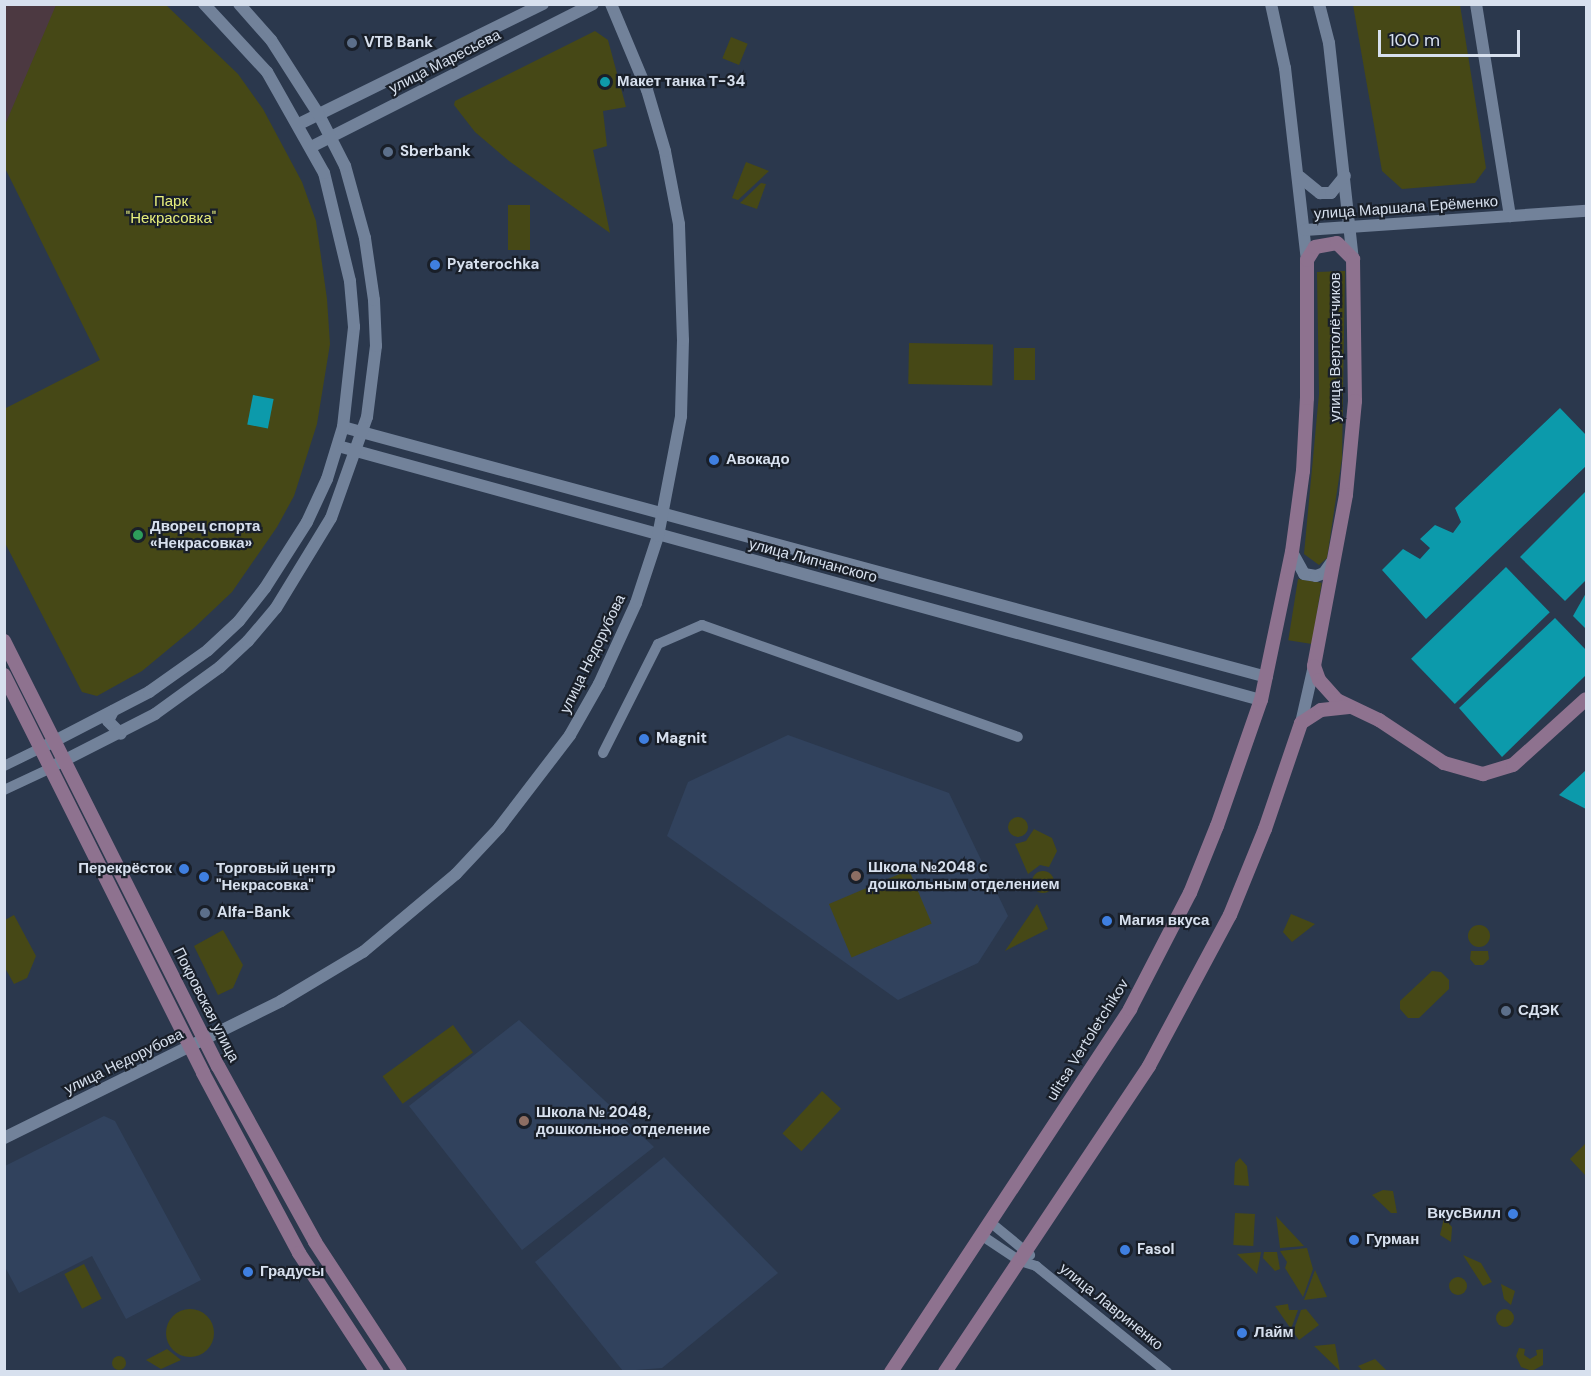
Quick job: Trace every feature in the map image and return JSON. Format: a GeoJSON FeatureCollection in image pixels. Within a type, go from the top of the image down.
{"type":"FeatureCollection","features":[{"type":"Feature","properties":{"kind":"main road"},"geometry":{"type":"LineString","coordinates":[[1307,260],[1316,247],[1337,243],[1353,259]]}},
{"type":"Feature","properties":{"kind":"main road","name":"улица Вертолётчиков"},"geometry":{"type":"LineString","coordinates":[[1314,666],[1346,495],[1355,401],[1353,259]]}},
{"type":"Feature","properties":{"kind":"main road","name":"улица Вертолётчиков"},"geometry":{"type":"LineString","coordinates":[[1261,700],[1292,552],[1303,471],[1307,398],[1307,260]]}},
{"type":"Feature","properties":{"kind":"main road","name":"Покровская улица"},"geometry":{"type":"LineString","coordinates":[[4,641],[47,744],[51,768],[190,1046],[299,1253],[377,1371]]}},
{"type":"Feature","properties":{"kind":"main road"},"geometry":{"type":"LineString","coordinates":[[1314,666],[1326,690],[1349,707],[1380,720],[1444,763],[1483,774],[1513,765],[1587,699]]}},
{"type":"Feature","properties":{"kind":"main road","name":"Покровская улица"},"geometry":{"type":"LineString","coordinates":[[4,675],[47,744],[64,760],[204,1039],[315,1242],[400,1371]]}},
{"type":"Feature","properties":{"kind":"main road","name":"ulitsa Vertoletchikov"},"geometry":{"type":"LineString","coordinates":[[891,1371],[1130,1009],[1185,904],[1218,826],[1261,700]]}},
{"type":"Feature","properties":{"kind":"main road"},"geometry":{"type":"LineString","coordinates":[[945,1371],[1149,1066],[1230,915],[1265,829],[1301,723],[1321,710],[1349,707]]}},
{"type":"Feature","properties":{"kind":"street"},"geometry":{"type":"LineString","coordinates":[[4,766],[149,692],[208,650],[239,621],[294,544],[327,479],[343,427],[353,359],[350,281],[324,173],[300,124],[276,86],[240,39],[204,4]]}},
{"type":"Feature","properties":{"kind":"street"},"geometry":{"type":"LineString","coordinates":[[4,790],[121,734],[201,681],[248,641],[276,608],[317,545],[357,452],[363,432],[376,346],[374,300],[365,238],[345,166],[320,115],[271,40],[239,4]]}},
{"type":"Feature","properties":{"kind":"street","name":"улица Маресьева"},"geometry":{"type":"LineString","coordinates":[[300,124],[543,4]]}},
{"type":"Feature","properties":{"kind":"street","name":"улица Маресьева"},"geometry":{"type":"LineString","coordinates":[[311,147],[593,4]]}},
{"type":"Feature","properties":{"kind":"street","name":"улица Недорубова"},"geometry":{"type":"LineString","coordinates":[[4,1138],[281,1001],[363,952],[456,874],[499,828],[570,735],[599,684],[636,603],[658,536],[681,416],[679,224],[665,151],[647,90],[611,4]]}},
{"type":"Feature","properties":{"kind":"street","name":"улица Вертолётчиков"},"geometry":{"type":"LineString","coordinates":[[1271,4],[1285,68],[1300,177],[1307,260]]}},
{"type":"Feature","properties":{"kind":"street","name":"улица Вертолётчиков"},"geometry":{"type":"LineString","coordinates":[[1319,4],[1329,44],[1353,259]]}},
{"type":"Feature","properties":{"kind":"street","name":"улица Маршала Ерёменко"},"geometry":{"type":"LineString","coordinates":[[1476,4],[1510,216]]}},
{"type":"Feature","properties":{"kind":"street"},"geometry":{"type":"LineString","coordinates":[[276,86],[290,92],[296,87],[295,77]]}},
{"type":"Feature","properties":{"kind":"street"},"geometry":{"type":"LineString","coordinates":[[1300,177],[1320,193],[1331,193],[1345,176]]}},
{"type":"Feature","properties":{"kind":"street","name":"улица Маршала Ерёменко"},"geometry":{"type":"LineString","coordinates":[[1305,230],[1351,229],[1587,211]]}},
{"type":"Feature","properties":{"kind":"street","name":"улица Липчанского"},"geometry":{"type":"LineString","coordinates":[[343,427],[1267,677]]}},
{"type":"Feature","properties":{"kind":"street","name":"улица Липчанского"},"geometry":{"type":"LineString","coordinates":[[338,446],[658,536],[1261,700]]}},
{"type":"Feature","properties":{"kind":"street"},"geometry":{"type":"LineString","coordinates":[[1292,552],[1304,574],[1316,576],[1324,573],[1334,559]]}},
{"type":"Feature","properties":{"kind":"street"},"geometry":{"type":"LineString","coordinates":[[603,753],[658,644],[702,625],[1018,737]]}},
{"type":"Feature","properties":{"kind":"street","name":"улица Вертолётчиков"},"geometry":{"type":"LineString","coordinates":[[1301,723],[1314,666]]}},
{"type":"Feature","properties":{"kind":"street"},"geometry":{"type":"LineString","coordinates":[[113,711],[108,721],[121,734]]}},
{"type":"Feature","properties":{"kind":"street"},"geometry":{"type":"LineString","coordinates":[[990,1222],[1024,1255]]}},
{"type":"Feature","properties":{"kind":"street"},"geometry":{"type":"LineString","coordinates":[[981,1235],[1024,1255]]}},
{"type":"Feature","properties":{"kind":"street","name":"улица Лавриненко"},"geometry":{"type":"LineString","coordinates":[[1024,1255],[1167,1371]]}},
{"type":"Feature","properties":{"kind":"shaded area"},"geometry":{"type":"Polygon","coordinates":[[[5,5],[57,5],[5,126],[5,5]]]}},
{"type":"Feature","properties":{"kind":"shaded area","name":"Школа №2048 с дошкольным отделением"},"geometry":{"type":"Polygon","coordinates":[[[788,735],[949,793],[1008,916],[978,963],[898,1000],[667,836],[688,782],[788,735]]]}},
{"type":"Feature","properties":{"kind":"shaded area","name":"Школа № 2048, дошкольное отделение"},"geometry":{"type":"Polygon","coordinates":[[[519,1020],[654,1147],[522,1250],[409,1106],[519,1020]]]}},
{"type":"Feature","properties":{"kind":"shaded area"},"geometry":{"type":"Polygon","coordinates":[[[104,1116],[115,1121],[201,1280],[126,1319],[92,1256],[19,1293],[5,1267],[5,1166],[104,1116]]]}},
{"type":"Feature","properties":{"kind":"shaded area","name":"Школа № 2048, дошкольное отделение"},"geometry":{"type":"Polygon","coordinates":[[[664,1157],[778,1273],[662,1368],[623,1371],[535,1262],[664,1157]]]}},
{"type":"Feature","properties":{"kind":"green space","name":"Парк \"Некрасовка\""},"geometry":{"type":"Polygon","coordinates":[[[56,5],[166,5],[238,74],[263,109],[302,182],[316,221],[327,299],[330,344],[317,424],[294,496],[277,527],[232,592],[194,628],[142,671],[97,696],[82,692],[5,543],[4,409],[100,360],[5,168],[5,125],[56,5]]]}},
{"type":"Feature","properties":{"kind":"green space"},"geometry":{"type":"Polygon","coordinates":[[[1353,5],[1460,5],[1486,168],[1475,183],[1402,189],[1382,171],[1353,5]]]}},
{"type":"Feature","properties":{"kind":"green space"},"geometry":{"type":"Polygon","coordinates":[[[595,31],[608,40],[626,107],[603,111],[607,146],[593,150],[610,233],[509,161],[475,132],[454,105],[455,101],[595,31]]]}},
{"type":"Feature","properties":{"kind":"green space"},"geometry":{"type":"Polygon","coordinates":[[[731,37],[748,44],[739,65],[722,58],[731,37]]]}},
{"type":"Feature","properties":{"kind":"green space"},"geometry":{"type":"Polygon","coordinates":[[[746,162],[769,171],[738,200],[732,198],[746,162]]]}},
{"type":"Feature","properties":{"kind":"green space"},"geometry":{"type":"Polygon","coordinates":[[[761,183],[766,184],[757,209],[740,203],[761,183]]]}},
{"type":"Feature","properties":{"kind":"green space"},"geometry":{"type":"Polygon","coordinates":[[[508,205],[530,205],[530,250],[508,250],[508,205]]]}},
{"type":"Feature","properties":{"kind":"green space"},"geometry":{"type":"Polygon","coordinates":[[[1345,271],[1342,458],[1327,558],[1319,565],[1304,554],[1319,394],[1317,272],[1345,271]]]}},
{"type":"Feature","properties":{"kind":"green space"},"geometry":{"type":"Polygon","coordinates":[[[909,343],[993,344],[992,385],[908,384],[909,343]]]}},
{"type":"Feature","properties":{"kind":"green space"},"geometry":{"type":"Polygon","coordinates":[[[1014,348],[1035,348],[1035,380],[1014,380],[1014,348]]]}},
{"type":"Feature","properties":{"kind":"green space"},"geometry":{"type":"Polygon","coordinates":[[[1298,579],[1322,583],[1312,644],[1288,640],[1298,579]]]}},
{"type":"Feature","properties":{"kind":"green space"},"geometry":{"type":"Polygon","coordinates":[[[1018,817],[1025,820],[1028,827],[1025,834],[1018,837],[1011,834],[1008,827],[1011,820],[1018,817]]]}},
{"type":"Feature","properties":{"kind":"green space"},"geometry":{"type":"Polygon","coordinates":[[[1034,829],[1052,838],[1057,851],[1049,867],[1040,865],[1028,874],[1015,844],[1026,841],[1034,829]]]}},
{"type":"Feature","properties":{"kind":"green space"},"geometry":{"type":"Polygon","coordinates":[[[909,870],[932,923],[852,957],[829,904],[909,870]]]}},
{"type":"Feature","properties":{"kind":"green space"},"geometry":{"type":"Polygon","coordinates":[[[1043,871],[1051,874],[1054,882],[1051,890],[1043,893],[1035,890],[1032,882],[1035,874],[1043,871]]]}},
{"type":"Feature","properties":{"kind":"green space"},"geometry":{"type":"Polygon","coordinates":[[[1037,904],[1048,929],[1005,951],[1037,904]]]}},
{"type":"Feature","properties":{"kind":"green space"},"geometry":{"type":"Polygon","coordinates":[[[1291,914],[1315,924],[1292,942],[1283,932],[1291,914]]]}},
{"type":"Feature","properties":{"kind":"green space"},"geometry":{"type":"Polygon","coordinates":[[[14,915],[36,956],[27,978],[14,984],[4,966],[5,920],[14,915]]]}},
{"type":"Feature","properties":{"kind":"green space"},"geometry":{"type":"Polygon","coordinates":[[[1479,925],[1487,928],[1490,936],[1487,944],[1479,947],[1471,944],[1468,936],[1471,928],[1479,925]]]}},
{"type":"Feature","properties":{"kind":"green space"},"geometry":{"type":"Polygon","coordinates":[[[223,930],[243,965],[233,988],[218,995],[194,946],[223,930]]]}},
{"type":"Feature","properties":{"kind":"green space"},"geometry":{"type":"Polygon","coordinates":[[[1471,951],[1488,951],[1489,959],[1483,965],[1475,965],[1470,959],[1471,951]]]}},
{"type":"Feature","properties":{"kind":"green space"},"geometry":{"type":"Polygon","coordinates":[[[1432,971],[1441,972],[1449,980],[1449,989],[1419,1018],[1408,1018],[1400,1009],[1400,1001],[1432,971]]]}},
{"type":"Feature","properties":{"kind":"green space"},"geometry":{"type":"Polygon","coordinates":[[[453,1025],[473,1053],[403,1104],[383,1076],[453,1025]]]}},
{"type":"Feature","properties":{"kind":"green space"},"geometry":{"type":"Polygon","coordinates":[[[822,1091],[841,1109],[801,1151],[782,1133],[822,1091]]]}},
{"type":"Feature","properties":{"kind":"green space"},"geometry":{"type":"Polygon","coordinates":[[[1586,1143],[1586,1174],[1585,1175],[1570,1159],[1586,1143]]]}},
{"type":"Feature","properties":{"kind":"green space"},"geometry":{"type":"Polygon","coordinates":[[[1240,1158],[1247,1166],[1249,1186],[1234,1185],[1235,1163],[1240,1158]]]}},
{"type":"Feature","properties":{"kind":"green space"},"geometry":{"type":"Polygon","coordinates":[[[1383,1190],[1393,1191],[1397,1213],[1391,1213],[1372,1195],[1383,1190]]]}},
{"type":"Feature","properties":{"kind":"green space"},"geometry":{"type":"Polygon","coordinates":[[[1235,1213],[1255,1214],[1253,1246],[1233,1245],[1235,1213]]]}},
{"type":"Feature","properties":{"kind":"green space"},"geometry":{"type":"Polygon","coordinates":[[[1276,1216],[1304,1246],[1280,1248],[1276,1216]]]}},
{"type":"Feature","properties":{"kind":"green space"},"geometry":{"type":"Polygon","coordinates":[[[1444,1218],[1452,1227],[1451,1242],[1440,1235],[1444,1218]]]}},
{"type":"Feature","properties":{"kind":"green space"},"geometry":{"type":"Polygon","coordinates":[[[1307,1248],[1313,1269],[1303,1297],[1285,1268],[1287,1262],[1280,1251],[1307,1248]]]}},
{"type":"Feature","properties":{"kind":"green space"},"geometry":{"type":"Polygon","coordinates":[[[1261,1252],[1257,1274],[1237,1254],[1261,1252]]]}},
{"type":"Feature","properties":{"kind":"green space"},"geometry":{"type":"Polygon","coordinates":[[[1264,1252],[1277,1252],[1280,1269],[1275,1271],[1263,1258],[1264,1252]]]}},
{"type":"Feature","properties":{"kind":"green space"},"geometry":{"type":"Polygon","coordinates":[[[1463,1255],[1481,1263],[1492,1282],[1483,1286],[1463,1255]]]}},
{"type":"Feature","properties":{"kind":"green space"},"geometry":{"type":"Polygon","coordinates":[[[84,1264],[102,1299],[82,1309],[64,1274],[84,1264]]]}},
{"type":"Feature","properties":{"kind":"green space"},"geometry":{"type":"Polygon","coordinates":[[[1315,1270],[1327,1297],[1304,1300],[1315,1270]]]}},
{"type":"Feature","properties":{"kind":"green space"},"geometry":{"type":"Polygon","coordinates":[[[1458,1277],[1464,1280],[1467,1286],[1464,1292],[1458,1295],[1452,1292],[1449,1286],[1452,1280],[1458,1277]]]}},
{"type":"Feature","properties":{"kind":"green space"},"geometry":{"type":"Polygon","coordinates":[[[1501,1284],[1515,1291],[1511,1305],[1504,1299],[1501,1284]]]}},
{"type":"Feature","properties":{"kind":"green space"},"geometry":{"type":"Polygon","coordinates":[[[1288,1304],[1289,1310],[1298,1310],[1291,1329],[1275,1306],[1288,1304]]]}},
{"type":"Feature","properties":{"kind":"green space"},"geometry":{"type":"Polygon","coordinates":[[[185,1309],[195,1309],[207,1316],[214,1328],[214,1338],[207,1350],[195,1357],[185,1357],[170,1346],[166,1338],[166,1328],[177,1313],[185,1309]]]}},
{"type":"Feature","properties":{"kind":"green space"},"geometry":{"type":"Polygon","coordinates":[[[1306,1309],[1319,1325],[1299,1340],[1293,1332],[1301,1310],[1306,1309]]]}},
{"type":"Feature","properties":{"kind":"green space"},"geometry":{"type":"Polygon","coordinates":[[[1501,1309],[1509,1309],[1514,1314],[1512,1325],[1501,1327],[1496,1322],[1496,1314],[1501,1309]]]}},
{"type":"Feature","properties":{"kind":"green space"},"geometry":{"type":"Polygon","coordinates":[[[1335,1344],[1340,1371],[1314,1346],[1335,1344]]]}},
{"type":"Feature","properties":{"kind":"green space"},"geometry":{"type":"Polygon","coordinates":[[[1519,1348],[1525,1349],[1524,1355],[1530,1359],[1537,1355],[1536,1350],[1543,1349],[1543,1365],[1532,1371],[1521,1367],[1516,1356],[1519,1348]]]}},
{"type":"Feature","properties":{"kind":"green space"},"geometry":{"type":"Polygon","coordinates":[[[167,1349],[181,1360],[161,1369],[146,1360],[167,1349]]]}},
{"type":"Feature","properties":{"kind":"green space"},"geometry":{"type":"Polygon","coordinates":[[[116,1356],[122,1356],[126,1363],[122,1370],[116,1370],[112,1366],[112,1360],[116,1356]]]}},
{"type":"Feature","properties":{"kind":"green space"},"geometry":{"type":"Polygon","coordinates":[[[1375,1359],[1387,1371],[1363,1371],[1358,1366],[1375,1359]]]}},
{"type":"Feature","properties":{"kind":"water"},"geometry":{"type":"Polygon","coordinates":[[[253,395],[274,399],[268,428],[247,424],[253,395]]]}},
{"type":"Feature","properties":{"kind":"water"},"geometry":{"type":"Polygon","coordinates":[[[1560,408],[1586,435],[1586,466],[1426,619],[1382,570],[1403,549],[1420,559],[1430,548],[1420,539],[1435,525],[1453,533],[1461,522],[1455,508],[1560,408]]]}},
{"type":"Feature","properties":{"kind":"water"},"geometry":{"type":"Polygon","coordinates":[[[1586,491],[1586,580],[1565,601],[1520,557],[1586,491]]]}},
{"type":"Feature","properties":{"kind":"water"},"geometry":{"type":"Polygon","coordinates":[[[1506,567],[1550,612],[1455,704],[1411,659],[1506,567]]]}},
{"type":"Feature","properties":{"kind":"water"},"geometry":{"type":"Polygon","coordinates":[[[1586,593],[1586,629],[1573,616],[1586,593]]]}},
{"type":"Feature","properties":{"kind":"water"},"geometry":{"type":"Polygon","coordinates":[[[1555,618],[1586,650],[1586,675],[1502,757],[1459,708],[1555,618]]]}},
{"type":"Feature","properties":{"kind":"water"},"geometry":{"type":"Polygon","coordinates":[[[1586,770],[1586,809],[1559,795],[1586,770]]]}},
{"type":"Feature","properties":{"kind":"place","name":"VTB Bank"},"geometry":{"type":"Point","coordinates":[352,43]}},
{"type":"Feature","properties":{"kind":"place","name":"Макет танка Т-34"},"geometry":{"type":"Point","coordinates":[605,82]}},
{"type":"Feature","properties":{"kind":"place","name":"Sberbank"},"geometry":{"type":"Point","coordinates":[388,152]}},
{"type":"Feature","properties":{"kind":"place","name":"Pyaterochka"},"geometry":{"type":"Point","coordinates":[435,265]}},
{"type":"Feature","properties":{"kind":"place","name":"Авокадо"},"geometry":{"type":"Point","coordinates":[714,460]}},
{"type":"Feature","properties":{"kind":"place","name":"Дворец спорта «Некрасовка»"},"geometry":{"type":"Point","coordinates":[138,535]}},
{"type":"Feature","properties":{"kind":"place","name":"Magnit"},"geometry":{"type":"Point","coordinates":[644,739]}},
{"type":"Feature","properties":{"kind":"place","name":"Перекрёсток"},"geometry":{"type":"Point","coordinates":[184,869]}},
{"type":"Feature","properties":{"kind":"place","name":"Школа №2048 с дошкольным отделением"},"geometry":{"type":"Point","coordinates":[856,876]}},
{"type":"Feature","properties":{"kind":"place","name":"Торговый центр \"Некрасовка\""},"geometry":{"type":"Point","coordinates":[204,877]}},
{"type":"Feature","properties":{"kind":"place","name":"Alfa-Bank"},"geometry":{"type":"Point","coordinates":[205,913]}},
{"type":"Feature","properties":{"kind":"place","name":"Магия вкуса"},"geometry":{"type":"Point","coordinates":[1107,921]}},
{"type":"Feature","properties":{"kind":"place","name":"СДЭК"},"geometry":{"type":"Point","coordinates":[1506,1011]}},
{"type":"Feature","properties":{"kind":"place","name":"Школа № 2048, дошкольное отделение"},"geometry":{"type":"Point","coordinates":[524,1121]}},
{"type":"Feature","properties":{"kind":"place","name":"ВкусВилл"},"geometry":{"type":"Point","coordinates":[1513,1214]}},
{"type":"Feature","properties":{"kind":"place","name":"Гурман"},"geometry":{"type":"Point","coordinates":[1354,1240]}},
{"type":"Feature","properties":{"kind":"place","name":"Fasol"},"geometry":{"type":"Point","coordinates":[1125,1250]}},
{"type":"Feature","properties":{"kind":"place","name":"Градусы"},"geometry":{"type":"Point","coordinates":[248,1272]}},
{"type":"Feature","properties":{"kind":"place","name":"Лайм"},"geometry":{"type":"Point","coordinates":[1242,1333]}}]}
